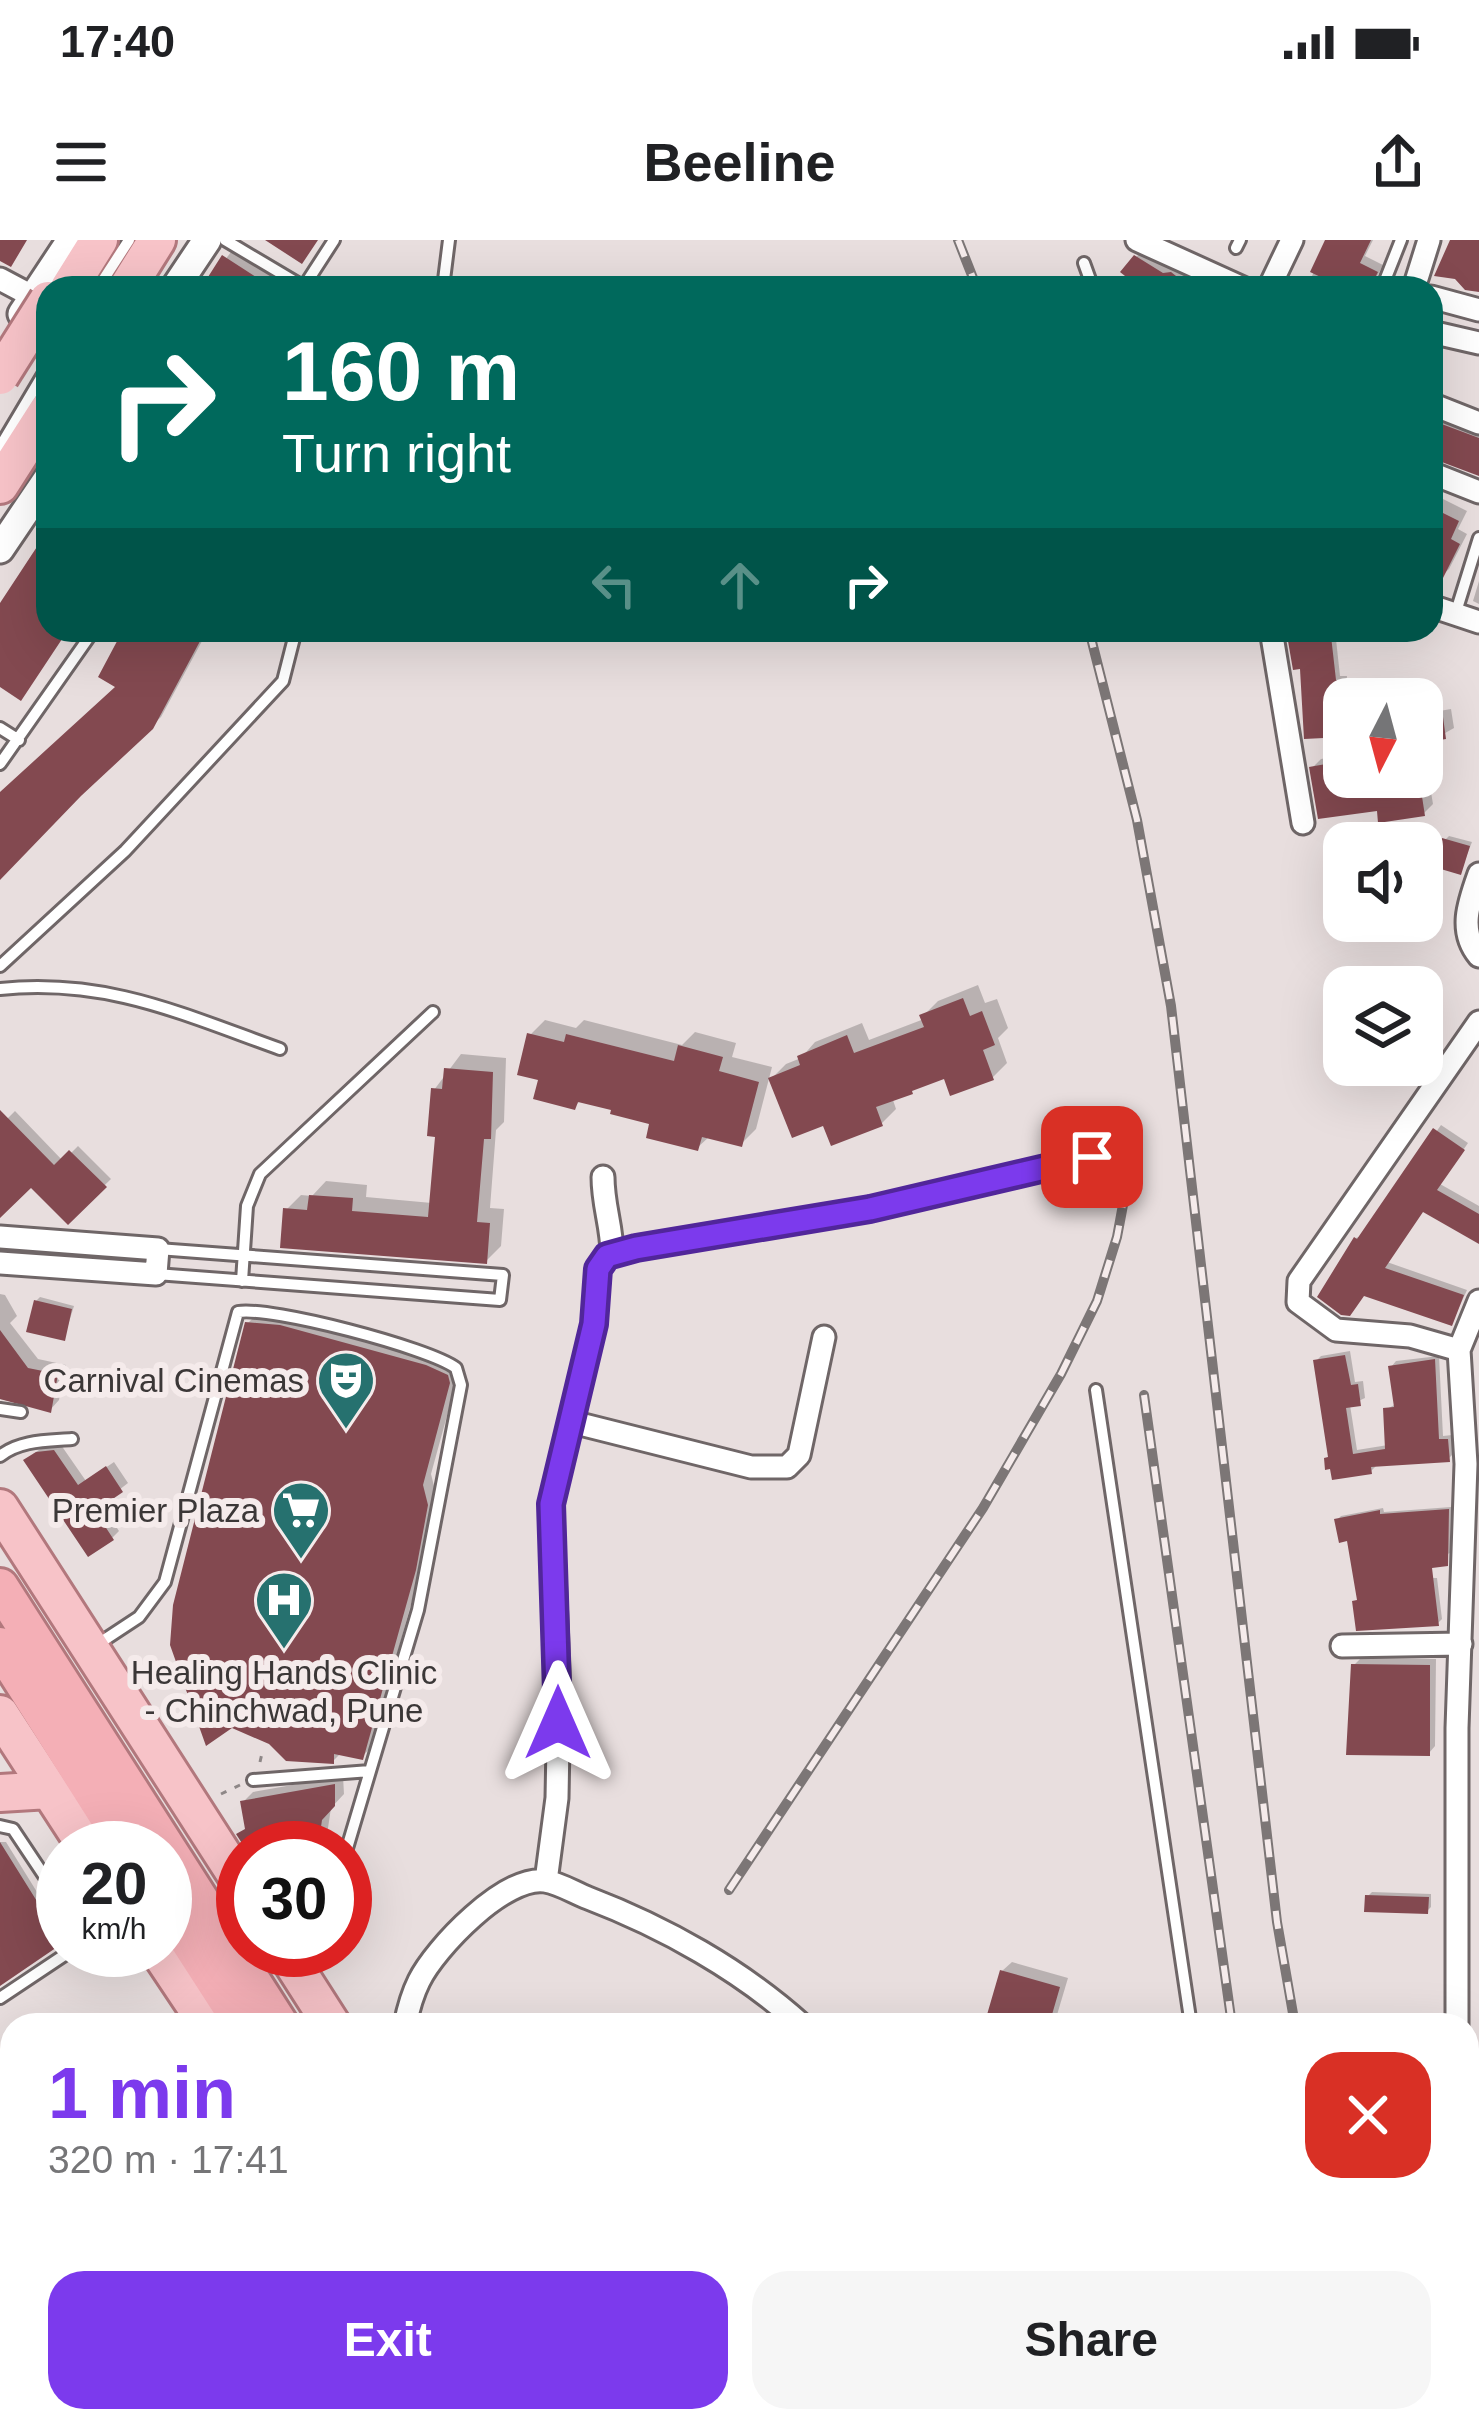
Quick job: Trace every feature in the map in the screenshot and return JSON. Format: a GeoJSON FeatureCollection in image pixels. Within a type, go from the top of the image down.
{"type":"FeatureCollection","features":[{"type":"Feature","properties":{"kind":"highway"},"geometry":{"type":"LineString","coordinates":[[0,1587],[272,2013]]}},
{"type":"Feature","properties":{"kind":"highway"},"geometry":{"type":"LineString","coordinates":[[0,1646],[111,1821]]}},
{"type":"Feature","properties":{"kind":"highway"},"geometry":{"type":"LineString","coordinates":[[192,1946],[235,2013]]}},
{"type":"Feature","properties":{"kind":"main road"},"geometry":{"type":"LineString","coordinates":[[64,276],[86,240]]}},
{"type":"Feature","properties":{"kind":"main road"},"geometry":{"type":"LineString","coordinates":[[70,276],[99,240]]}},
{"type":"Feature","properties":{"kind":"main road"},"geometry":{"type":"LineString","coordinates":[[134,276],[157,240]]}},
{"type":"Feature","properties":{"kind":"main road"},"geometry":{"type":"LineString","coordinates":[[152,276],[174,240]]}},
{"type":"Feature","properties":{"kind":"main road"},"geometry":{"type":"LineString","coordinates":[[0,376],[36,321]]}},
{"type":"Feature","properties":{"kind":"main road"},"geometry":{"type":"LineString","coordinates":[[0,395],[36,327]]}},
{"type":"Feature","properties":{"kind":"main road"},"geometry":{"type":"LineString","coordinates":[[0,485],[36,429]]}},
{"type":"Feature","properties":{"kind":"main road"},"geometry":{"type":"LineString","coordinates":[[0,508],[36,454]]}},
{"type":"Feature","properties":{"kind":"main road"},"geometry":{"type":"LineString","coordinates":[[0,1508],[216,1844]]}},
{"type":"Feature","properties":{"kind":"main road"},"geometry":{"type":"LineString","coordinates":[[0,1714],[70,1821]]}},
{"type":"Feature","properties":{"kind":"main road"},"geometry":{"type":"LineString","coordinates":[[0,1793],[50,1790]]}},
{"type":"Feature","properties":{"kind":"main road"},"geometry":{"type":"LineString","coordinates":[[176,1977],[200,2013]]}},
{"type":"Feature","properties":{"kind":"main road"},"geometry":{"type":"LineString","coordinates":[[301,1977],[324,2013]]}},
{"type":"Feature","properties":{"kind":"street"},"geometry":{"type":"LineString","coordinates":[[58,276],[70,240]]}},
{"type":"Feature","properties":{"kind":"street"},"geometry":{"type":"LineString","coordinates":[[183,276],[207,240]]}},
{"type":"Feature","properties":{"kind":"street"},"geometry":{"type":"LineString","coordinates":[[1137,240],[1210,276]]}},
{"type":"Feature","properties":{"kind":"street"},"geometry":{"type":"LineString","coordinates":[[1275,276],[1292,240]]}},
{"type":"Feature","properties":{"kind":"street"},"geometry":{"type":"LineString","coordinates":[[1418,276],[1429,240]]}},
{"type":"Feature","properties":{"kind":"street"},"geometry":{"type":"LineString","coordinates":[[0,279],[36,294]]}},
{"type":"Feature","properties":{"kind":"street"},"geometry":{"type":"LineString","coordinates":[[1443,300],[1479,310]]}},
{"type":"Feature","properties":{"kind":"street"},"geometry":{"type":"LineString","coordinates":[[0,348],[36,313]]}},
{"type":"Feature","properties":{"kind":"street"},"geometry":{"type":"LineString","coordinates":[[1443,335],[1479,343]]}},
{"type":"Feature","properties":{"kind":"street"},"geometry":{"type":"LineString","coordinates":[[1443,409],[1479,423]]}},
{"type":"Feature","properties":{"kind":"street"},"geometry":{"type":"LineString","coordinates":[[1443,478],[1479,492]]}},
{"type":"Feature","properties":{"kind":"street"},"geometry":{"type":"LineString","coordinates":[[0,549],[36,496]]}},
{"type":"Feature","properties":{"kind":"street"},"geometry":{"type":"LineString","coordinates":[[1443,611],[1479,622]]}},
{"type":"Feature","properties":{"kind":"street"},"geometry":{"type":"LineString","coordinates":[[1273,642],[1303,823]]}},
{"type":"Feature","properties":{"kind":"street"},"geometry":{"type":"LineString","coordinates":[[1479,874],[1466,926],[1468,941],[1479,956]]}},
{"type":"Feature","properties":{"kind":"street"},"geometry":{"type":"LineString","coordinates":[[1460,1350],[1410,1336],[1336,1330],[1298,1302],[1299,1282],[1479,1022]]}},
{"type":"Feature","properties":{"kind":"street"},"geometry":{"type":"LineString","coordinates":[[545,1881],[556,1815],[558,1734],[551,1504],[594,1324],[598,1269],[612,1254],[870,1209],[1092,1157]]}},
{"type":"Feature","properties":{"kind":"street"},"geometry":{"type":"LineString","coordinates":[[603,1177],[612,1254]]}},
{"type":"Feature","properties":{"kind":"street"},"geometry":{"type":"LineString","coordinates":[[0,1237],[158,1249],[156,1274],[0,1263]]}},
{"type":"Feature","properties":{"kind":"street"},"geometry":{"type":"LineString","coordinates":[[1459,2013],[1468,1960],[1461,1643],[1471,1560],[1473,1462],[1460,1350],[1479,1300]]}},
{"type":"Feature","properties":{"kind":"street"},"geometry":{"type":"LineString","coordinates":[[572,1422],[751,1467],[787,1467],[800,1455],[824,1337]]}},
{"type":"Feature","properties":{"kind":"street"},"geometry":{"type":"LineString","coordinates":[[1342,1646],[1461,1643]]}},
{"type":"Feature","properties":{"kind":"street"},"geometry":{"type":"LineString","coordinates":[[409,2013],[418,1981],[447,1941],[491,1902],[527,1882],[545,1881],[628,1913],[753,1985],[787,2013]]}},
{"type":"Feature","properties":{"kind":"lane"},"geometry":{"type":"LineString","coordinates":[[106,276],[129,240]]}},
{"type":"Feature","properties":{"kind":"lane"},"geometry":{"type":"LineString","coordinates":[[225,240],[284,276]]}},
{"type":"Feature","properties":{"kind":"lane"},"geometry":{"type":"LineString","coordinates":[[312,276],[334,240]]}},
{"type":"Feature","properties":{"kind":"lane"},"geometry":{"type":"LineString","coordinates":[[444,276],[449,240]]}},
{"type":"Feature","properties":{"kind":"lane"},"geometry":{"type":"LineString","coordinates":[[1387,276],[1401,240]]}},
{"type":"Feature","properties":{"kind":"lane"},"geometry":{"type":"LineString","coordinates":[[1084,262],[1089,276]]}},
{"type":"Feature","properties":{"kind":"lane"},"geometry":{"type":"LineString","coordinates":[[0,447],[36,386]]}},
{"type":"Feature","properties":{"kind":"lane"},"geometry":{"type":"LineString","coordinates":[[1454,615],[1479,538]]}},
{"type":"Feature","properties":{"kind":"lane"},"geometry":{"type":"LineString","coordinates":[[0,764],[86,642]]}},
{"type":"Feature","properties":{"kind":"lane"},"geometry":{"type":"LineString","coordinates":[[0,966],[125,851],[283,681],[293,642]]}},
{"type":"Feature","properties":{"kind":"lane"},"geometry":{"type":"LineString","coordinates":[[0,728],[19,740]]}},
{"type":"Feature","properties":{"kind":"lane"},"geometry":{"type":"LineString","coordinates":[[0,988],[83,987],[129,995],[280,1049]]}},
{"type":"Feature","properties":{"kind":"lane"},"geometry":{"type":"LineString","coordinates":[[242,1281],[247,1206],[260,1174],[433,1012]]}},
{"type":"Feature","properties":{"kind":"lane"},"geometry":{"type":"LineString","coordinates":[[156,1274],[500,1300],[503,1275],[158,1249]]}},
{"type":"Feature","properties":{"kind":"lane"},"geometry":{"type":"LineString","coordinates":[[91,1650],[139,1617],[166,1582],[238,1312],[291,1317],[449,1363],[460,1375],[461,1385],[432,1551],[355,1821]]}},
{"type":"Feature","properties":{"kind":"lane"},"geometry":{"type":"LineString","coordinates":[[1096,1390],[1189,2013]]}},
{"type":"Feature","properties":{"kind":"lane"},"geometry":{"type":"LineString","coordinates":[[0,1409],[21,1412]]}},
{"type":"Feature","properties":{"kind":"lane"},"geometry":{"type":"LineString","coordinates":[[0,1456],[10,1448],[35,1442],[72,1439]]}},
{"type":"Feature","properties":{"kind":"lane"},"geometry":{"type":"LineString","coordinates":[[253,1780],[370,1771]]}},
{"type":"Feature","properties":{"kind":"lane"},"geometry":{"type":"LineString","coordinates":[[0,1826],[13,1829],[36,1864]]}},
{"type":"Feature","properties":{"kind":"lane"},"geometry":{"type":"LineString","coordinates":[[0,1998],[36,1974]]}},
{"type":"Feature","properties":{"kind":"path"},"geometry":{"type":"LineString","coordinates":[[193,1808],[253,1780],[262,1749]]}},
{"type":"Feature","properties":{"kind":"building"},"geometry":{"type":"Polygon","coordinates":[[[0,240],[27,240],[11,267],[0,261],[0,240]]]}},
{"type":"Feature","properties":{"kind":"building"},"geometry":{"type":"Polygon","coordinates":[[[265,240],[318,240],[302,264],[265,240]]]}},
{"type":"Feature","properties":{"kind":"building"},"geometry":{"type":"Polygon","coordinates":[[[1325,240],[1371,240],[1360,263],[1378,272],[1376,276],[1310,272],[1325,240]]]}},
{"type":"Feature","properties":{"kind":"building"},"geometry":{"type":"Polygon","coordinates":[[[1450,240],[1479,240],[1479,292],[1465,290],[1455,279],[1434,276],[1450,240]]]}},
{"type":"Feature","properties":{"kind":"building"},"geometry":{"type":"Polygon","coordinates":[[[222,255],[254,276],[209,276],[222,255]]]}},
{"type":"Feature","properties":{"kind":"building"},"geometry":{"type":"Polygon","coordinates":[[[1134,255],[1176,276],[1125,276],[1120,272],[1134,255]]]}},
{"type":"Feature","properties":{"kind":"building"},"geometry":{"type":"Polygon","coordinates":[[[1443,424],[1479,438],[1479,476],[1443,462],[1443,424]]]}},
{"type":"Feature","properties":{"kind":"building"},"geometry":{"type":"Polygon","coordinates":[[[1443,513],[1459,521],[1451,539],[1460,544],[1443,578],[1443,513]]]}},
{"type":"Feature","properties":{"kind":"building"},"geometry":{"type":"Polygon","coordinates":[[[36,548],[36,642],[60,642],[21,701],[0,687],[0,603],[36,548]]]}},
{"type":"Feature","properties":{"kind":"building"},"geometry":{"type":"Polygon","coordinates":[[[117,642],[200,642],[153,729],[0,880],[0,792],[115,687],[98,677],[117,642]]]}},
{"type":"Feature","properties":{"kind":"building"},"geometry":{"type":"Polygon","coordinates":[[[1288,642],[1332,642],[1336,678],[1323,678],[1323,738],[1304,739],[1300,669],[1293,670],[1288,642]]]}},
{"type":"Feature","properties":{"kind":"building"},"geometry":{"type":"Polygon","coordinates":[[[1323,765],[1323,798],[1422,798],[1425,816],[1378,822],[1377,811],[1318,819],[1309,767],[1323,765]]]}},
{"type":"Feature","properties":{"kind":"building"},"geometry":{"type":"Polygon","coordinates":[[[1443,838],[1470,846],[1461,875],[1443,870],[1443,838]]]}},
{"type":"Feature","properties":{"kind":"building"},"geometry":{"type":"Polygon","coordinates":[[[963,998],[970,1016],[982,1011],[995,1045],[983,1050],[994,1080],[950,1096],[944,1079],[912,1091],[876,1107],[883,1126],[831,1146],[823,1126],[792,1138],[768,1078],[800,1065],[797,1056],[847,1035],[854,1053],[924,1027],[919,1015],[963,998]]]}},
{"type":"Feature","properties":{"kind":"building"},"geometry":{"type":"Polygon","coordinates":[[[527,1033],[564,1042],[566,1034],[674,1061],[678,1045],[723,1057],[719,1071],[759,1082],[742,1147],[702,1137],[698,1151],[646,1138],[649,1124],[610,1114],[611,1110],[578,1102],[575,1110],[533,1099],[538,1080],[517,1075],[527,1033]]]}},
{"type":"Feature","properties":{"kind":"building"},"geometry":{"type":"Polygon","coordinates":[[[444,1068],[493,1072],[491,1139],[484,1139],[477,1222],[490,1223],[487,1264],[280,1248],[283,1208],[307,1210],[309,1195],[353,1198],[352,1211],[428,1217],[435,1137],[427,1136],[431,1088],[442,1089],[444,1068]]]}},
{"type":"Feature","properties":{"kind":"building"},"geometry":{"type":"Polygon","coordinates":[[[0,1110],[54,1165],[69,1150],[107,1187],[68,1225],[31,1188],[0,1218],[0,1110]]]}},
{"type":"Feature","properties":{"kind":"building"},"geometry":{"type":"Polygon","coordinates":[[[1433,1128],[1465,1150],[1437,1190],[1479,1214],[1479,1244],[1423,1212],[1385,1268],[1464,1295],[1452,1326],[1364,1296],[1350,1316],[1341,1315],[1317,1297],[1433,1128]]]}},
{"type":"Feature","properties":{"kind":"building"},"geometry":{"type":"Polygon","coordinates":[[[34,1300],[72,1309],[65,1341],[26,1332],[34,1300]]]}},
{"type":"Feature","properties":{"kind":"building","name":"Premier Plaza"},"geometry":{"type":"Polygon","coordinates":[[[245,1322],[280,1325],[448,1375],[450,1383],[423,1485],[428,1505],[416,1570],[363,1760],[334,1754],[334,1764],[286,1761],[269,1744],[232,1728],[206,1746],[170,1645],[173,1605],[245,1322]]]}},
{"type":"Feature","properties":{"kind":"building"},"geometry":{"type":"Polygon","coordinates":[[[0,1330],[28,1368],[58,1374],[51,1413],[0,1399],[0,1330]]]}},
{"type":"Feature","properties":{"kind":"building"},"geometry":{"type":"Polygon","coordinates":[[[1345,1355],[1351,1385],[1358,1384],[1361,1406],[1346,1408],[1353,1454],[1385,1449],[1383,1408],[1394,1407],[1388,1366],[1435,1359],[1439,1439],[1448,1439],[1450,1462],[1371,1467],[1372,1474],[1332,1480],[1330,1469],[1325,1470],[1324,1458],[1328,1457],[1313,1360],[1345,1355]]]}},
{"type":"Feature","properties":{"kind":"building"},"geometry":{"type":"Polygon","coordinates":[[[54,1450],[78,1485],[106,1466],[123,1492],[95,1511],[114,1540],[88,1557],[23,1460],[36,1452],[54,1450]]]}},
{"type":"Feature","properties":{"kind":"building"},"geometry":{"type":"Polygon","coordinates":[[[1449,1509],[1448,1566],[1432,1568],[1439,1626],[1356,1631],[1352,1601],[1357,1600],[1347,1541],[1339,1543],[1334,1519],[1380,1510],[1380,1514],[1449,1509]]]}},
{"type":"Feature","properties":{"kind":"building"},"geometry":{"type":"Polygon","coordinates":[[[1351,1664],[1430,1665],[1430,1756],[1346,1755],[1351,1664]]]}},
{"type":"Feature","properties":{"kind":"building"},"geometry":{"type":"Polygon","coordinates":[[[335,1784],[335,1806],[322,1821],[244,1821],[240,1801],[335,1784]]]}},
{"type":"Feature","properties":{"kind":"building"},"geometry":{"type":"Polygon","coordinates":[[[0,1842],[36,1900],[36,1961],[0,1986],[0,1842]]]}},
{"type":"Feature","properties":{"kind":"building"},"geometry":{"type":"Polygon","coordinates":[[[1365,1895],[1429,1897],[1428,1914],[1364,1912],[1365,1895]]]}},
{"type":"Feature","properties":{"kind":"building"},"geometry":{"type":"Polygon","coordinates":[[[1000,1970],[1060,1987],[1052,2013],[987,2013],[1000,1970]]]}},
{"type":"Feature","properties":{"kind":"railway"},"geometry":{"type":"LineString","coordinates":[[958,240],[972,276]]}},
{"type":"Feature","properties":{"kind":"railway"},"geometry":{"type":"LineString","coordinates":[[1092,642],[1137,820],[1171,1006],[1277,1922],[1293,2013]]}},
{"type":"Feature","properties":{"kind":"railway"},"geometry":{"type":"LineString","coordinates":[[729,1890],[983,1508],[1061,1374],[1097,1301],[1117,1237],[1131,1162]]}},
{"type":"Feature","properties":{"kind":"railway"},"geometry":{"type":"LineString","coordinates":[[1144,1395],[1230,2013]]}},
{"type":"Feature","properties":{"kind":"place","name":"Carnival Cinemas"},"geometry":{"type":"Point","coordinates":[346,1431]}},
{"type":"Feature","properties":{"kind":"place","name":"Premier Plaza"},"geometry":{"type":"Point","coordinates":[301,1561]}},
{"type":"Feature","properties":{"kind":"place","name":"Healing Hands Clinic - Chinchwad, Pune"},"geometry":{"type":"Point","coordinates":[284,1651]}},
{"type":"Feature","properties":{"kind":"route"},"geometry":{"type":"LineString","coordinates":[[558,1723],[551,1504],[594,1324],[598,1269],[607,1256],[870,1209],[1092,1157]]}}]}
